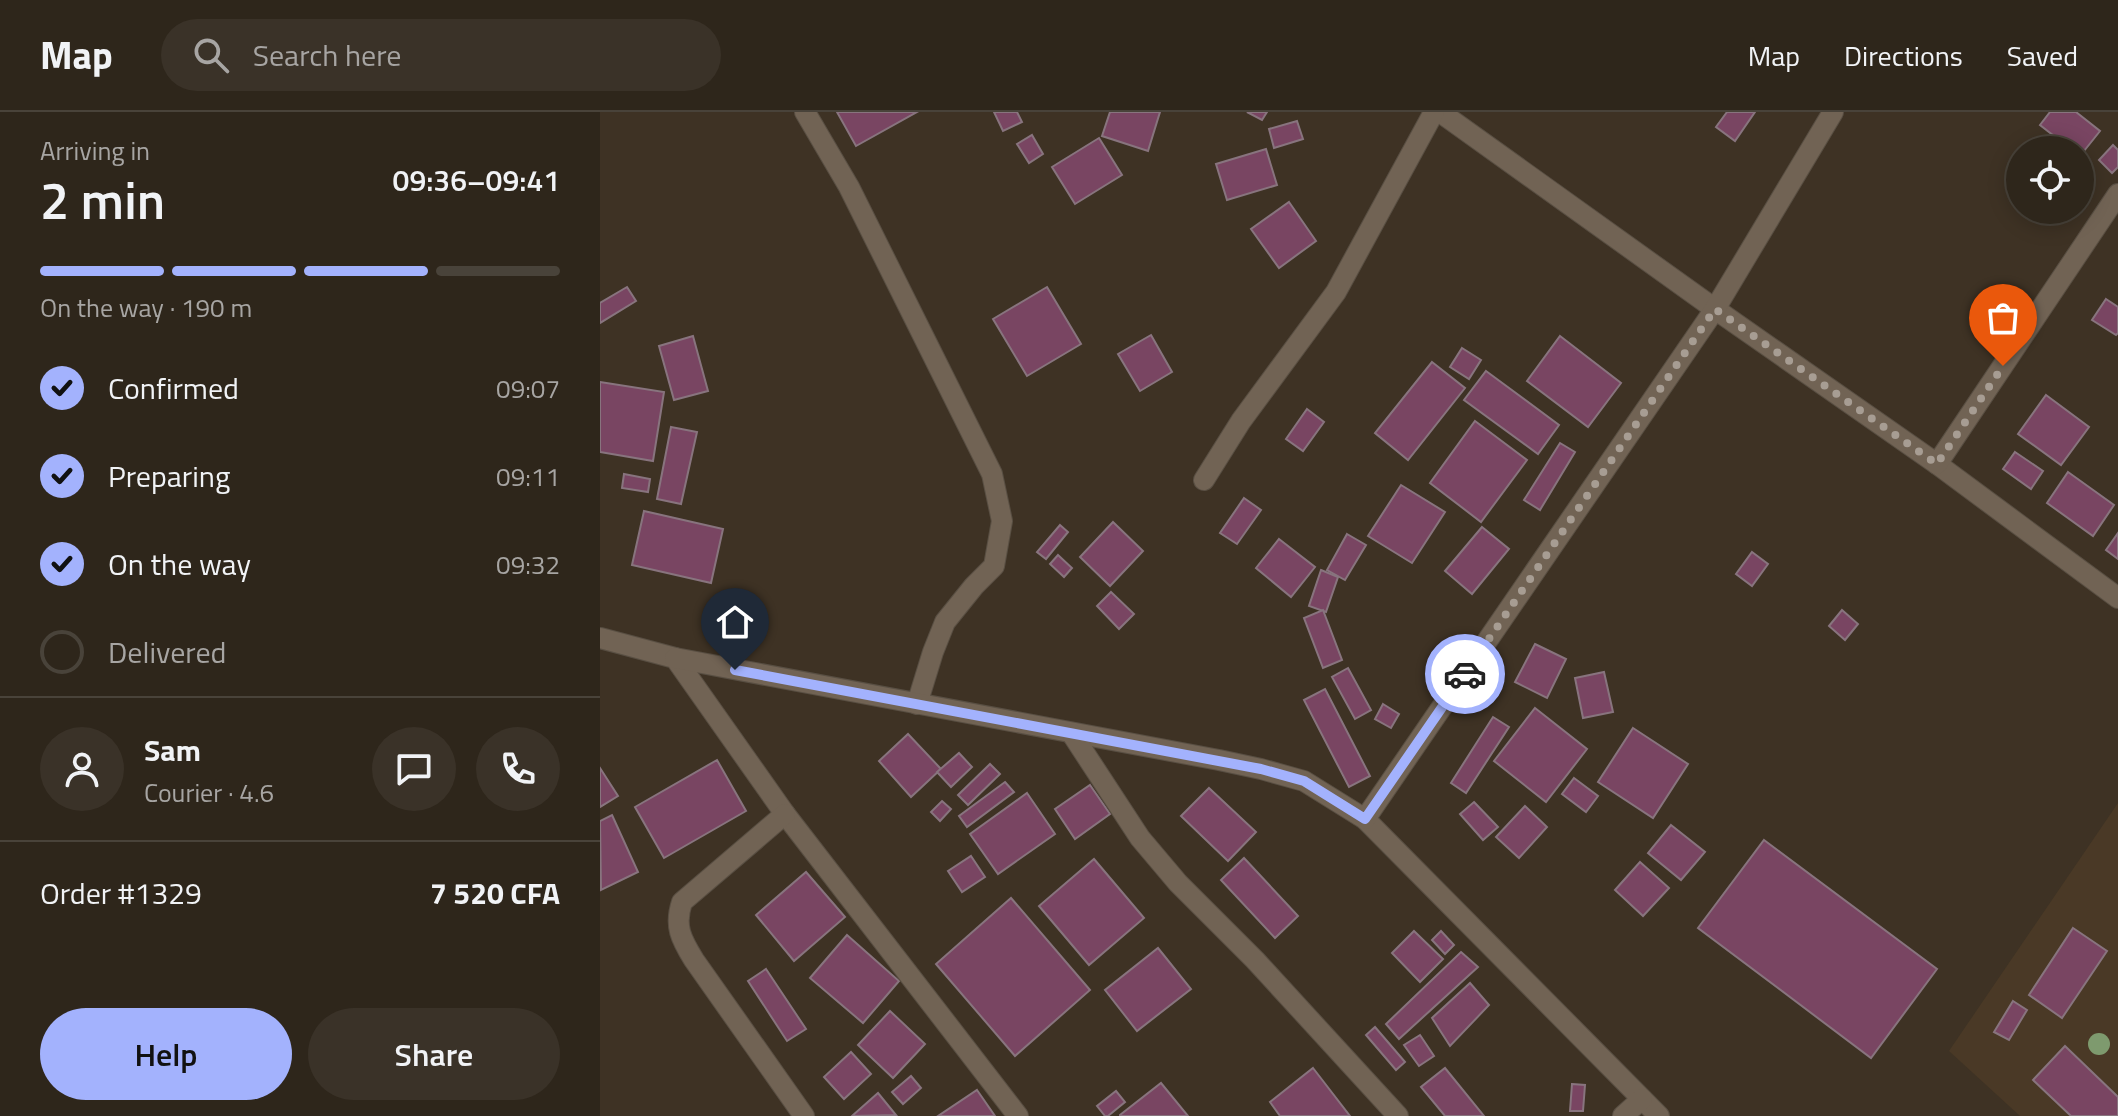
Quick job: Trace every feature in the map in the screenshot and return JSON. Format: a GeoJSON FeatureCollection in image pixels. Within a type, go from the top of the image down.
{"type":"FeatureCollection","features":[{"type":"Feature","properties":{"kind":"street"},"geometry":{"type":"LineString","coordinates":[[805,112],[849,187],[992,474],[1002,521],[994,566],[945,622],[917,704]]}},
{"type":"Feature","properties":{"kind":"street"},"geometry":{"type":"LineString","coordinates":[[1204,480],[1241,421],[1336,292],[1437,112],[1937,464],[2118,598]]}},
{"type":"Feature","properties":{"kind":"street"},"geometry":{"type":"LineString","coordinates":[[1365,819],[1715,309],[1833,112]]}},
{"type":"Feature","properties":{"kind":"street"},"geometry":{"type":"LineString","coordinates":[[1937,464],[2118,194]]}},
{"type":"Feature","properties":{"kind":"street"},"geometry":{"type":"LineString","coordinates":[[600,638],[675,658],[1233,763],[1304,781],[1365,819],[1659,1116]]}},
{"type":"Feature","properties":{"kind":"street"},"geometry":{"type":"LineString","coordinates":[[675,658],[785,814],[1018,1116]]}},
{"type":"Feature","properties":{"kind":"street"},"geometry":{"type":"LineString","coordinates":[[1072,734],[1140,838],[1178,883],[1255,960],[1398,1116]]}},
{"type":"Feature","properties":{"kind":"street"},"geometry":{"type":"LineString","coordinates":[[785,814],[682,902],[676,919],[694,960],[804,1116]]}},
{"type":"Feature","properties":{"kind":"street"},"geometry":{"type":"LineString","coordinates":[[1623,1116],[1642,1099]]}},
{"type":"Feature","properties":{"kind":"shaded area"},"geometry":{"type":"Polygon","coordinates":[[[2118,803],[2118,1116],[2020,1116],[1949,1051],[2118,803]]]}},
{"type":"Feature","properties":{"kind":"building"},"geometry":{"type":"Polygon","coordinates":[[[837,112],[917,112],[856,146],[837,112]]]}},
{"type":"Feature","properties":{"kind":"building"},"geometry":{"type":"Polygon","coordinates":[[[994,112],[1017,112],[1022,122],[1003,131],[994,112]]]}},
{"type":"Feature","properties":{"kind":"building"},"geometry":{"type":"Polygon","coordinates":[[[1110,112],[1160,112],[1148,151],[1102,136],[1110,112]]]}},
{"type":"Feature","properties":{"kind":"building"},"geometry":{"type":"Polygon","coordinates":[[[1247,112],[1267,112],[1262,120],[1247,112]]]}},
{"type":"Feature","properties":{"kind":"building"},"geometry":{"type":"Polygon","coordinates":[[[1727,112],[1755,112],[1735,141],[1716,127],[1727,112]]]}},
{"type":"Feature","properties":{"kind":"building"},"geometry":{"type":"Polygon","coordinates":[[[2050,112],[2076,112],[2100,131],[2094,138],[2094,136],[2054,136],[2040,125],[2050,112]]]}},
{"type":"Feature","properties":{"kind":"building"},"geometry":{"type":"Polygon","coordinates":[[[1297,121],[1303,139],[1274,148],[1269,129],[1297,121]]]}},
{"type":"Feature","properties":{"kind":"building"},"geometry":{"type":"Polygon","coordinates":[[[1032,135],[1043,154],[1029,163],[1017,144],[1032,135]]]}},
{"type":"Feature","properties":{"kind":"building"},"geometry":{"type":"Polygon","coordinates":[[[1099,138],[1122,175],[1075,204],[1052,167],[1099,138]]]}},
{"type":"Feature","properties":{"kind":"building"},"geometry":{"type":"Polygon","coordinates":[[[2113,145],[2118,150],[2118,167],[2112,173],[2099,160],[2113,145]]]}},
{"type":"Feature","properties":{"kind":"building"},"geometry":{"type":"Polygon","coordinates":[[[1266,149],[1277,185],[1227,200],[1216,164],[1266,149]]]}},
{"type":"Feature","properties":{"kind":"building"},"geometry":{"type":"Polygon","coordinates":[[[1289,202],[1316,241],[1279,268],[1251,229],[1289,202]]]}},
{"type":"Feature","properties":{"kind":"building"},"geometry":{"type":"Polygon","coordinates":[[[627,287],[636,301],[600,323],[600,303],[627,287]]]}},
{"type":"Feature","properties":{"kind":"building"},"geometry":{"type":"Polygon","coordinates":[[[1047,287],[1081,344],[1027,376],[993,319],[1047,287]]]}},
{"type":"Feature","properties":{"kind":"building"},"geometry":{"type":"Polygon","coordinates":[[[2106,299],[2118,307],[2116,335],[2092,320],[2106,299]]]}},
{"type":"Feature","properties":{"kind":"building"},"geometry":{"type":"Polygon","coordinates":[[[1151,335],[1172,372],[1140,391],[1118,354],[1151,335]]]}},
{"type":"Feature","properties":{"kind":"building"},"geometry":{"type":"Polygon","coordinates":[[[693,336],[708,391],[674,400],[659,346],[693,336]]]}},
{"type":"Feature","properties":{"kind":"building"},"geometry":{"type":"Polygon","coordinates":[[[1560,336],[1621,383],[1588,427],[1527,381],[1560,336]]]}},
{"type":"Feature","properties":{"kind":"building"},"geometry":{"type":"Polygon","coordinates":[[[1462,348],[1481,360],[1469,379],[1450,367],[1462,348]]]}},
{"type":"Feature","properties":{"kind":"building"},"geometry":{"type":"Polygon","coordinates":[[[1432,362],[1465,388],[1408,460],[1375,433],[1432,362]]]}},
{"type":"Feature","properties":{"kind":"building"},"geometry":{"type":"Polygon","coordinates":[[[1486,371],[1559,425],[1538,454],[1464,400],[1486,371]]]}},
{"type":"Feature","properties":{"kind":"building"},"geometry":{"type":"Polygon","coordinates":[[[600,382],[664,392],[653,461],[600,452],[600,382]]]}},
{"type":"Feature","properties":{"kind":"building"},"geometry":{"type":"Polygon","coordinates":[[[2046,395],[2089,427],[2061,465],[2018,434],[2046,395]]]}},
{"type":"Feature","properties":{"kind":"building"},"geometry":{"type":"Polygon","coordinates":[[[1307,409],[1324,422],[1303,451],[1286,439],[1307,409]]]}},
{"type":"Feature","properties":{"kind":"building"},"geometry":{"type":"Polygon","coordinates":[[[1475,421],[1527,460],[1481,522],[1430,483],[1475,421]]]}},
{"type":"Feature","properties":{"kind":"building"},"geometry":{"type":"Polygon","coordinates":[[[671,427],[697,432],[681,504],[657,499],[671,427]]]}},
{"type":"Feature","properties":{"kind":"building"},"geometry":{"type":"Polygon","coordinates":[[[1560,443],[1575,452],[1540,510],[1524,500],[1560,443]]]}},
{"type":"Feature","properties":{"kind":"building"},"geometry":{"type":"Polygon","coordinates":[[[2015,452],[2043,471],[2031,489],[2003,469],[2015,452]]]}},
{"type":"Feature","properties":{"kind":"building"},"geometry":{"type":"Polygon","coordinates":[[[2068,472],[2114,505],[2093,536],[2047,503],[2068,472]]]}},
{"type":"Feature","properties":{"kind":"building"},"geometry":{"type":"Polygon","coordinates":[[[624,474],[650,479],[648,492],[622,488],[624,474]]]}},
{"type":"Feature","properties":{"kind":"building"},"geometry":{"type":"Polygon","coordinates":[[[1401,485],[1445,512],[1412,563],[1368,536],[1401,485]]]}},
{"type":"Feature","properties":{"kind":"building"},"geometry":{"type":"Polygon","coordinates":[[[1244,498],[1261,510],[1237,544],[1220,533],[1244,498]]]}},
{"type":"Feature","properties":{"kind":"building"},"geometry":{"type":"Polygon","coordinates":[[[644,511],[723,529],[711,583],[632,565],[644,511]]]}},
{"type":"Feature","properties":{"kind":"building"},"geometry":{"type":"Polygon","coordinates":[[[1113,522],[1143,551],[1110,586],[1080,557],[1113,522]]]}},
{"type":"Feature","properties":{"kind":"building"},"geometry":{"type":"Polygon","coordinates":[[[1060,525],[1068,532],[1046,559],[1037,552],[1060,525]]]}},
{"type":"Feature","properties":{"kind":"building"},"geometry":{"type":"Polygon","coordinates":[[[1482,527],[1509,549],[1472,594],[1445,571],[1482,527]]]}},
{"type":"Feature","properties":{"kind":"building"},"geometry":{"type":"Polygon","coordinates":[[[2118,533],[2118,559],[2106,550],[2118,533]]]}},
{"type":"Feature","properties":{"kind":"building"},"geometry":{"type":"Polygon","coordinates":[[[1347,534],[1366,545],[1345,580],[1327,570],[1347,534]]]}},
{"type":"Feature","properties":{"kind":"building"},"geometry":{"type":"Polygon","coordinates":[[[1279,539],[1315,567],[1291,597],[1256,568],[1279,539]]]}},
{"type":"Feature","properties":{"kind":"building"},"geometry":{"type":"Polygon","coordinates":[[[1752,552],[1768,564],[1752,586],[1736,574],[1752,552]]]}},
{"type":"Feature","properties":{"kind":"building"},"geometry":{"type":"Polygon","coordinates":[[[1058,555],[1072,568],[1064,577],[1050,564],[1058,555]]]}},
{"type":"Feature","properties":{"kind":"building"},"geometry":{"type":"Polygon","coordinates":[[[1321,570],[1338,577],[1326,612],[1309,606],[1321,570]]]}},
{"type":"Feature","properties":{"kind":"building"},"geometry":{"type":"Polygon","coordinates":[[[1111,592],[1134,614],[1119,629],[1097,606],[1111,592]]]}},
{"type":"Feature","properties":{"kind":"building"},"geometry":{"type":"Polygon","coordinates":[[[1323,610],[1342,660],[1323,668],[1304,618],[1323,610]]]}},
{"type":"Feature","properties":{"kind":"building"},"geometry":{"type":"Polygon","coordinates":[[[1842,610],[1858,624],[1845,640],[1829,626],[1842,610]]]}},
{"type":"Feature","properties":{"kind":"building"},"geometry":{"type":"Polygon","coordinates":[[[1535,644],[1566,659],[1547,698],[1515,682],[1535,644]]]}},
{"type":"Feature","properties":{"kind":"building"},"geometry":{"type":"Polygon","coordinates":[[[1348,668],[1371,710],[1355,719],[1332,677],[1348,668]]]}},
{"type":"Feature","properties":{"kind":"building"},"geometry":{"type":"Polygon","coordinates":[[[1604,672],[1613,712],[1583,718],[1575,678],[1604,672]]]}},
{"type":"Feature","properties":{"kind":"building"},"geometry":{"type":"Polygon","coordinates":[[[1325,689],[1370,776],[1349,787],[1304,700],[1325,689]]]}},
{"type":"Feature","properties":{"kind":"building"},"geometry":{"type":"Polygon","coordinates":[[[1383,704],[1399,714],[1391,728],[1375,719],[1383,704]]]}},
{"type":"Feature","properties":{"kind":"building"},"geometry":{"type":"Polygon","coordinates":[[[1535,708],[1587,749],[1546,802],[1494,761],[1535,708]]]}},
{"type":"Feature","properties":{"kind":"building"},"geometry":{"type":"Polygon","coordinates":[[[1493,717],[1509,727],[1466,793],[1451,783],[1493,717]]]}},
{"type":"Feature","properties":{"kind":"building"},"geometry":{"type":"Polygon","coordinates":[[[1633,728],[1688,764],[1653,818],[1598,782],[1633,728]]]}},
{"type":"Feature","properties":{"kind":"building"},"geometry":{"type":"Polygon","coordinates":[[[908,734],[941,769],[911,797],[879,761],[908,734]]]}},
{"type":"Feature","properties":{"kind":"building"},"geometry":{"type":"Polygon","coordinates":[[[959,753],[972,767],[951,787],[937,772],[959,753]]]}},
{"type":"Feature","properties":{"kind":"building"},"geometry":{"type":"Polygon","coordinates":[[[717,760],[746,811],[664,858],[635,807],[717,760]]]}},
{"type":"Feature","properties":{"kind":"building"},"geometry":{"type":"Polygon","coordinates":[[[990,764],[1000,774],[968,805],[958,795],[990,764]]]}},
{"type":"Feature","properties":{"kind":"building"},"geometry":{"type":"Polygon","coordinates":[[[600,768],[618,796],[600,807],[600,768]]]}},
{"type":"Feature","properties":{"kind":"building"},"geometry":{"type":"Polygon","coordinates":[[[1574,778],[1598,796],[1586,812],[1562,794],[1574,778]]]}},
{"type":"Feature","properties":{"kind":"building"},"geometry":{"type":"Polygon","coordinates":[[[1005,782],[1014,792],[967,827],[959,816],[1005,782]]]}},
{"type":"Feature","properties":{"kind":"building"},"geometry":{"type":"Polygon","coordinates":[[[1090,785],[1110,814],[1075,839],[1055,809],[1090,785]]]}},
{"type":"Feature","properties":{"kind":"building"},"geometry":{"type":"Polygon","coordinates":[[[1209,788],[1256,832],[1228,861],[1181,816],[1209,788]]]}},
{"type":"Feature","properties":{"kind":"building"},"geometry":{"type":"Polygon","coordinates":[[[1027,793],[1055,834],[998,874],[970,834],[1027,793]]]}},
{"type":"Feature","properties":{"kind":"building"},"geometry":{"type":"Polygon","coordinates":[[[942,801],[951,809],[940,821],[931,812],[942,801]]]}},
{"type":"Feature","properties":{"kind":"building"},"geometry":{"type":"Polygon","coordinates":[[[1474,802],[1498,827],[1483,840],[1460,814],[1474,802]]]}},
{"type":"Feature","properties":{"kind":"building"},"geometry":{"type":"Polygon","coordinates":[[[1525,806],[1547,827],[1519,858],[1496,837],[1525,806]]]}},
{"type":"Feature","properties":{"kind":"building"},"geometry":{"type":"Polygon","coordinates":[[[612,815],[638,872],[601,890],[600,821],[612,815]]]}},
{"type":"Feature","properties":{"kind":"building"},"geometry":{"type":"Polygon","coordinates":[[[1671,825],[1705,852],[1681,880],[1648,853],[1671,825]]]}},
{"type":"Feature","properties":{"kind":"building"},"geometry":{"type":"Polygon","coordinates":[[[1764,840],[1937,969],[1871,1058],[1698,928],[1764,840]]]}},
{"type":"Feature","properties":{"kind":"building"},"geometry":{"type":"Polygon","coordinates":[[[971,856],[985,877],[962,892],[948,871],[971,856]]]}},
{"type":"Feature","properties":{"kind":"building"},"geometry":{"type":"Polygon","coordinates":[[[1244,858],[1298,916],[1275,938],[1221,880],[1244,858]]]}},
{"type":"Feature","properties":{"kind":"building"},"geometry":{"type":"Polygon","coordinates":[[[1094,859],[1144,918],[1089,965],[1039,906],[1094,859]]]}},
{"type":"Feature","properties":{"kind":"building"},"geometry":{"type":"Polygon","coordinates":[[[1640,862],[1669,888],[1643,916],[1615,890],[1640,862]]]}},
{"type":"Feature","properties":{"kind":"building"},"geometry":{"type":"Polygon","coordinates":[[[806,872],[845,917],[794,961],[756,915],[806,872]]]}},
{"type":"Feature","properties":{"kind":"building"},"geometry":{"type":"Polygon","coordinates":[[[1011,898],[1090,990],[1015,1056],[936,964],[1011,898]]]}},
{"type":"Feature","properties":{"kind":"building"},"geometry":{"type":"Polygon","coordinates":[[[2073,928],[2107,951],[2062,1018],[2029,995],[2073,928]]]}},
{"type":"Feature","properties":{"kind":"building"},"geometry":{"type":"Polygon","coordinates":[[[1414,931],[1443,959],[1420,982],[1392,953],[1414,931]]]}},
{"type":"Feature","properties":{"kind":"building"},"geometry":{"type":"Polygon","coordinates":[[[1441,931],[1454,945],[1445,954],[1432,940],[1441,931]]]}},
{"type":"Feature","properties":{"kind":"building"},"geometry":{"type":"Polygon","coordinates":[[[847,935],[899,981],[863,1023],[810,978],[847,935]]]}},
{"type":"Feature","properties":{"kind":"building"},"geometry":{"type":"Polygon","coordinates":[[[1158,948],[1191,989],[1137,1031],[1105,990],[1158,948]]]}},
{"type":"Feature","properties":{"kind":"building"},"geometry":{"type":"Polygon","coordinates":[[[1461,952],[1478,967],[1399,1039],[1386,1024],[1461,952]]]}},
{"type":"Feature","properties":{"kind":"building"},"geometry":{"type":"Polygon","coordinates":[[[766,969],[806,1029],[787,1041],[748,981],[766,969]]]}},
{"type":"Feature","properties":{"kind":"building"},"geometry":{"type":"Polygon","coordinates":[[[1470,983],[1489,1005],[1450,1046],[1432,1018],[1470,983]]]}},
{"type":"Feature","properties":{"kind":"building"},"geometry":{"type":"Polygon","coordinates":[[[2013,1001],[2027,1010],[2009,1040],[1994,1032],[2013,1001]]]}},
{"type":"Feature","properties":{"kind":"building"},"geometry":{"type":"Polygon","coordinates":[[[890,1011],[925,1044],[893,1078],[858,1045],[890,1011]]]}},
{"type":"Feature","properties":{"kind":"building"},"geometry":{"type":"Polygon","coordinates":[[[1375,1027],[1405,1062],[1396,1070],[1366,1035],[1375,1027]]]}},
{"type":"Feature","properties":{"kind":"building"},"geometry":{"type":"Polygon","coordinates":[[[1420,1035],[1434,1056],[1419,1066],[1404,1045],[1420,1035]]]}},
{"type":"Feature","properties":{"kind":"building"},"geometry":{"type":"Polygon","coordinates":[[[2065,1046],[2118,1097],[2118,1116],[2071,1116],[2033,1080],[2065,1046]]]}},
{"type":"Feature","properties":{"kind":"building"},"geometry":{"type":"Polygon","coordinates":[[[851,1052],[871,1074],[844,1099],[824,1077],[851,1052]]]}},
{"type":"Feature","properties":{"kind":"building"},"geometry":{"type":"Polygon","coordinates":[[[1313,1068],[1350,1116],[1280,1116],[1270,1102],[1313,1068]]]}},
{"type":"Feature","properties":{"kind":"building"},"geometry":{"type":"Polygon","coordinates":[[[1445,1068],[1484,1116],[1445,1116],[1421,1087],[1445,1068]]]}},
{"type":"Feature","properties":{"kind":"building"},"geometry":{"type":"Polygon","coordinates":[[[911,1076],[921,1088],[903,1104],[892,1092],[911,1076]]]}},
{"type":"Feature","properties":{"kind":"building"},"geometry":{"type":"Polygon","coordinates":[[[1161,1083],[1188,1116],[1120,1116],[1120,1115],[1161,1083]]]}},
{"type":"Feature","properties":{"kind":"building"},"geometry":{"type":"Polygon","coordinates":[[[1572,1084],[1585,1085],[1583,1111],[1570,1111],[1572,1084]]]}},
{"type":"Feature","properties":{"kind":"building"},"geometry":{"type":"Polygon","coordinates":[[[977,1090],[995,1116],[938,1116],[977,1090]]]}},
{"type":"Feature","properties":{"kind":"building"},"geometry":{"type":"Polygon","coordinates":[[[1116,1091],[1125,1102],[1105,1116],[1097,1106],[1116,1091]]]}},
{"type":"Feature","properties":{"kind":"building"},"geometry":{"type":"Polygon","coordinates":[[[878,1093],[896,1115],[852,1116],[878,1093]]]}},
{"type":"Feature","properties":{"kind":"way so far"},"geometry":{"type":"LineString","coordinates":[[1465,674],[1715,309],[1937,464],[2003,366]]}},
{"type":"Feature","properties":{"kind":"route"},"geometry":{"type":"LineString","coordinates":[[735,670],[1261,769],[1304,781],[1365,819],[1465,674]]}}]}
